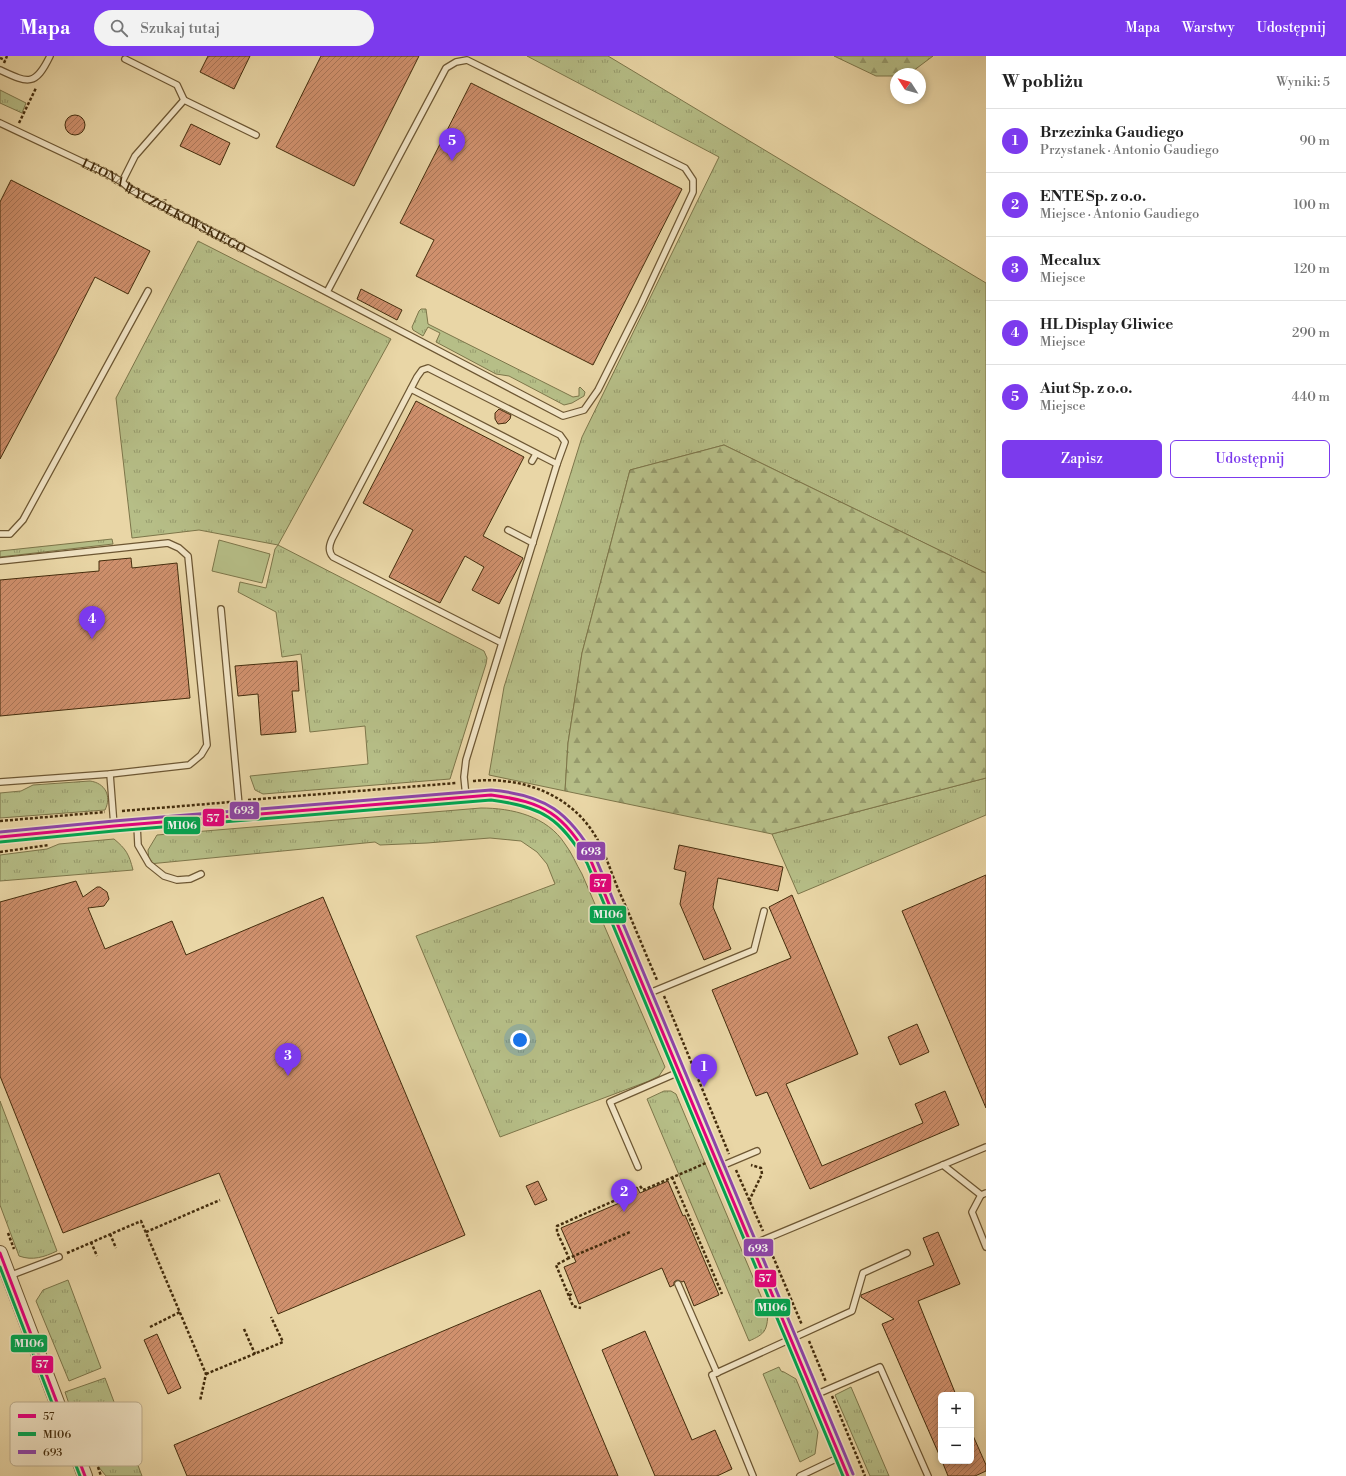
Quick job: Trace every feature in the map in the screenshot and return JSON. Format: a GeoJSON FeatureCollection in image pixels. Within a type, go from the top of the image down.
{"type":"FeatureCollection","features":[{"type":"Feature","properties":{"kind":"street"},"geometry":{"type":"LineString","coordinates":[[0,837],[114,826],[491,795],[529,801],[545,808],[568,827],[581,843],[591,861],[848,1476]]}},
{"type":"Feature","properties":{"kind":"street"},"geometry":{"type":"LineString","coordinates":[[0,1253],[57,1402]]}},
{"type":"Feature","properties":{"kind":"street"},"geometry":{"type":"LineString","coordinates":[[81,1466],[85,1476]]}},
{"type":"Feature","properties":{"kind":"lane"},"geometry":{"type":"LineString","coordinates":[[0,70],[20,80],[29,80],[37,77],[50,56]]}},
{"type":"Feature","properties":{"kind":"lane"},"geometry":{"type":"LineString","coordinates":[[125,60],[176,85],[184,100],[256,135]]}},
{"type":"Feature","properties":{"kind":"lane","name":"LEONA WYCZÓŁKOWSKIEGO"},"geometry":{"type":"LineString","coordinates":[[0,123],[106,173],[122,182],[130,189],[563,416],[584,410],[598,390],[644,297],[693,192],[693,180],[685,168],[629,140],[467,60],[456,62],[446,68],[327,292]]}},
{"type":"Feature","properties":{"kind":"lane"},"geometry":{"type":"LineString","coordinates":[[122,182],[135,156],[184,100]]}},
{"type":"Feature","properties":{"kind":"lane"},"geometry":{"type":"LineString","coordinates":[[0,534],[10,534],[23,520],[148,291]]}},
{"type":"Feature","properties":{"kind":"lane"},"geometry":{"type":"LineString","coordinates":[[466,797],[464,777],[466,760],[565,442],[560,435],[428,368],[422,370],[411,389],[332,539],[329,549],[330,554],[332,557],[502,643]]}},
{"type":"Feature","properties":{"kind":"lane"},"geometry":{"type":"LineString","coordinates":[[411,389],[557,464]]}},
{"type":"Feature","properties":{"kind":"lane"},"geometry":{"type":"LineString","coordinates":[[532,461],[536,454]]}},
{"type":"Feature","properties":{"kind":"lane"},"geometry":{"type":"LineString","coordinates":[[508,530],[533,543]]}},
{"type":"Feature","properties":{"kind":"lane"},"geometry":{"type":"LineString","coordinates":[[0,561],[168,543],[179,548],[188,556],[207,745],[201,755],[189,765],[110,774],[0,782]]}},
{"type":"Feature","properties":{"kind":"lane"},"geometry":{"type":"LineString","coordinates":[[221,609],[240,816]]}},
{"type":"Feature","properties":{"kind":"lane"},"geometry":{"type":"LineString","coordinates":[[110,774],[114,826]]}},
{"type":"Feature","properties":{"kind":"lane"},"geometry":{"type":"LineString","coordinates":[[137,825],[138,845],[149,864],[164,876],[177,880],[190,879],[201,874]]}},
{"type":"Feature","properties":{"kind":"lane"},"geometry":{"type":"LineString","coordinates":[[647,994],[754,950],[764,911]]}},
{"type":"Feature","properties":{"kind":"lane"},"geometry":{"type":"LineString","coordinates":[[638,1167],[610,1102],[679,1072]]}},
{"type":"Feature","properties":{"kind":"lane"},"geometry":{"type":"LineString","coordinates":[[751,1244],[986,1147]]}},
{"type":"Feature","properties":{"kind":"lane"},"geometry":{"type":"LineString","coordinates":[[719,1167],[757,1151]]}},
{"type":"Feature","properties":{"kind":"lane"},"geometry":{"type":"LineString","coordinates":[[943,1165],[983,1194],[972,1212],[986,1247]]}},
{"type":"Feature","properties":{"kind":"lane"},"geometry":{"type":"LineString","coordinates":[[753,1476],[712,1375],[852,1311],[862,1273],[907,1253]]}},
{"type":"Feature","properties":{"kind":"lane"},"geometry":{"type":"LineString","coordinates":[[9,1276],[59,1257]]}},
{"type":"Feature","properties":{"kind":"lane"},"geometry":{"type":"LineString","coordinates":[[678,1284],[717,1373]]}},
{"type":"Feature","properties":{"kind":"lane"},"geometry":{"type":"LineString","coordinates":[[815,1396],[880,1367],[928,1476]]}},
{"type":"Feature","properties":{"kind":"lane"},"geometry":{"type":"LineString","coordinates":[[800,1476],[840,1457]]}},
{"type":"Feature","properties":{"kind":"path"},"geometry":{"type":"LineString","coordinates":[[0,58],[5,60]]}},
{"type":"Feature","properties":{"kind":"path"},"geometry":{"type":"LineString","coordinates":[[16,131],[36,88]]}},
{"type":"Feature","properties":{"kind":"path"},"geometry":{"type":"LineString","coordinates":[[260,799],[448,784]]}},
{"type":"Feature","properties":{"kind":"path"},"geometry":{"type":"LineString","coordinates":[[130,810],[224,802]]}},
{"type":"Feature","properties":{"kind":"path"},"geometry":{"type":"LineString","coordinates":[[0,821],[94,814]]}},
{"type":"Feature","properties":{"kind":"path"},"geometry":{"type":"LineString","coordinates":[[0,852],[45,846]]}},
{"type":"Feature","properties":{"kind":"path"},"geometry":{"type":"LineString","coordinates":[[663,994],[726,1146]]}},
{"type":"Feature","properties":{"kind":"path"},"geometry":{"type":"LineString","coordinates":[[640,1186],[643,1190],[706,1163]]}},
{"type":"Feature","properties":{"kind":"path"},"geometry":{"type":"LineString","coordinates":[[744,1166],[752,1164],[761,1168],[762,1174],[749,1201]]}},
{"type":"Feature","properties":{"kind":"path"},"geometry":{"type":"LineString","coordinates":[[741,1169],[737,1173],[760,1223]]}},
{"type":"Feature","properties":{"kind":"path"},"geometry":{"type":"LineString","coordinates":[[672,1177],[722,1294]]}},
{"type":"Feature","properties":{"kind":"path"},"geometry":{"type":"LineString","coordinates":[[569,1258],[557,1232],[557,1226],[625,1196],[625,1193]]}},
{"type":"Feature","properties":{"kind":"path"},"geometry":{"type":"LineString","coordinates":[[146,1232],[220,1200]]}},
{"type":"Feature","properties":{"kind":"path"},"geometry":{"type":"LineString","coordinates":[[59,1257],[141,1221],[206,1374],[200,1401]]}},
{"type":"Feature","properties":{"kind":"path"},"geometry":{"type":"LineString","coordinates":[[581,1308],[573,1306],[556,1265],[630,1232]]}},
{"type":"Feature","properties":{"kind":"path"},"geometry":{"type":"LineString","coordinates":[[110,1234],[116,1248]]}},
{"type":"Feature","properties":{"kind":"path"},"geometry":{"type":"LineString","coordinates":[[91,1242],[97,1256]]}},
{"type":"Feature","properties":{"kind":"path"},"geometry":{"type":"LineString","coordinates":[[772,1253],[800,1321]]}},
{"type":"Feature","properties":{"kind":"path"},"geometry":{"type":"LineString","coordinates":[[569,1296],[571,1294],[570,1291]]}},
{"type":"Feature","properties":{"kind":"path"},"geometry":{"type":"LineString","coordinates":[[150,1326],[180,1312]]}},
{"type":"Feature","properties":{"kind":"path"},"geometry":{"type":"LineString","coordinates":[[206,1374],[282,1342],[271,1317]]}},
{"type":"Feature","properties":{"kind":"path"},"geometry":{"type":"LineString","coordinates":[[244,1329],[255,1354]]}},
{"type":"Feature","properties":{"kind":"path"},"geometry":{"type":"LineString","coordinates":[[813,1352],[826,1382]]}},
{"type":"Feature","properties":{"kind":"path"},"geometry":{"type":"LineString","coordinates":[[832,1397],[865,1476]]}},
{"type":"Feature","properties":{"kind":"green space"},"geometry":{"type":"Polygon","coordinates":[[[527,56],[608,56],[986,283],[986,573],[724,445],[630,470],[582,653],[568,743],[565,791],[489,775],[504,687],[582,437],[719,157],[527,56]]]}},
{"type":"Feature","properties":{"kind":"green space"},"geometry":{"type":"Polygon","coordinates":[[[834,56],[933,56],[917,68],[890,68],[890,76],[876,76],[834,56]]]}},
{"type":"Feature","properties":{"kind":"green space"},"geometry":{"type":"Polygon","coordinates":[[[0,90],[26,103],[22,113],[0,103],[0,90]]]}},
{"type":"Feature","properties":{"kind":"green space"},"geometry":{"type":"Polygon","coordinates":[[[198,241],[391,339],[278,545],[199,530],[132,538],[116,398],[198,241]]]}},
{"type":"Feature","properties":{"kind":"green space"},"geometry":{"type":"Polygon","coordinates":[[[421,309],[426,309],[428,324],[573,397],[579,396],[580,387],[585,392],[584,396],[572,403],[564,405],[509,376],[496,374],[436,342],[440,333],[428,327],[423,336],[413,330],[412,327],[421,309]]]}},
{"type":"Feature","properties":{"kind":"green space"},"geometry":{"type":"Polygon","coordinates":[[[724,445],[986,573],[986,778],[772,834],[565,791],[568,743],[582,653],[630,470],[724,445]]]}},
{"type":"Feature","properties":{"kind":"green space"},"geometry":{"type":"Polygon","coordinates":[[[112,539],[113,544],[0,557],[0,551],[112,539]]]}},
{"type":"Feature","properties":{"kind":"green space"},"geometry":{"type":"Polygon","coordinates":[[[219,540],[270,554],[262,583],[212,571],[219,540]]]}},
{"type":"Feature","properties":{"kind":"green space"},"geometry":{"type":"Polygon","coordinates":[[[278,545],[484,651],[487,658],[486,664],[450,779],[263,794],[255,790],[250,776],[368,764],[365,726],[310,732],[301,654],[282,657],[276,612],[238,592],[240,582],[266,588],[275,549],[278,545]]]}},
{"type":"Feature","properties":{"kind":"green space"},"geometry":{"type":"Polygon","coordinates":[[[986,778],[986,815],[798,894],[772,834],[986,778]]]}},
{"type":"Feature","properties":{"kind":"green space"},"geometry":{"type":"Polygon","coordinates":[[[90,781],[100,784],[106,791],[108,800],[105,810],[0,818],[0,793],[21,791],[33,785],[90,781]]]}},
{"type":"Feature","properties":{"kind":"green space"},"geometry":{"type":"Polygon","coordinates":[[[493,808],[516,812],[539,820],[557,834],[567,847],[582,874],[665,1067],[659,1076],[649,1081],[500,1137],[416,936],[555,884],[547,864],[537,852],[521,841],[490,838],[380,845],[375,842],[149,864],[148,850],[157,835],[493,808]]]}},
{"type":"Feature","properties":{"kind":"green space"},"geometry":{"type":"Polygon","coordinates":[[[114,839],[126,852],[133,870],[0,881],[0,855],[47,849],[59,844],[114,839]]]}},
{"type":"Feature","properties":{"kind":"green space"},"geometry":{"type":"Polygon","coordinates":[[[664,1091],[671,1091],[676,1094],[768,1313],[766,1328],[762,1334],[749,1341],[647,1099],[664,1091]]]}},
{"type":"Feature","properties":{"kind":"green space"},"geometry":{"type":"Polygon","coordinates":[[[0,1101],[57,1251],[43,1257],[29,1258],[19,1256],[0,1205],[0,1101]]]}},
{"type":"Feature","properties":{"kind":"green space"},"geometry":{"type":"Polygon","coordinates":[[[68,1280],[101,1368],[69,1381],[36,1301],[43,1290],[68,1280]]]}},
{"type":"Feature","properties":{"kind":"green space"},"geometry":{"type":"Polygon","coordinates":[[[779,1367],[781,1371],[796,1379],[818,1432],[815,1454],[800,1462],[763,1374],[779,1367]]]}},
{"type":"Feature","properties":{"kind":"green space"},"geometry":{"type":"Polygon","coordinates":[[[105,1378],[114,1402],[68,1402],[65,1392],[105,1378]]]}},
{"type":"Feature","properties":{"kind":"green space"},"geometry":{"type":"Polygon","coordinates":[[[851,1387],[889,1476],[870,1476],[835,1395],[851,1387]]]}},
{"type":"Feature","properties":{"kind":"green space"},"geometry":{"type":"Polygon","coordinates":[[[98,1466],[138,1466],[142,1476],[106,1476],[98,1466]]]}},
{"type":"Feature","properties":{"kind":"building"},"geometry":{"type":"Polygon","coordinates":[[[208,56],[250,56],[234,89],[200,72],[208,56]]]}},
{"type":"Feature","properties":{"kind":"building"},"geometry":{"type":"Polygon","coordinates":[[[321,56],[419,56],[354,186],[276,147],[321,56]]]}},
{"type":"Feature","properties":{"kind":"building"},"geometry":{"type":"Polygon","coordinates":[[[471,83],[682,189],[593,365],[416,276],[434,240],[400,223],[471,83]]]}},
{"type":"Feature","properties":{"kind":"building"},"geometry":{"type":"Polygon","coordinates":[[[75,115],[82,118],[85,125],[82,132],[75,135],[68,132],[65,125],[68,118],[75,115]]]}},
{"type":"Feature","properties":{"kind":"building"},"geometry":{"type":"Polygon","coordinates":[[[191,124],[230,143],[220,165],[180,146],[191,124]]]}},
{"type":"Feature","properties":{"kind":"building"},"geometry":{"type":"Polygon","coordinates":[[[11,180],[150,251],[128,294],[95,277],[0,459],[0,202],[11,180]]]}},
{"type":"Feature","properties":{"kind":"building"},"geometry":{"type":"Polygon","coordinates":[[[361,289],[402,310],[397,320],[357,299],[361,289]]]}},
{"type":"Feature","properties":{"kind":"building"},"geometry":{"type":"Polygon","coordinates":[[[416,401],[524,457],[483,536],[523,558],[499,604],[472,590],[484,567],[465,556],[440,603],[389,577],[413,530],[363,503],[416,401]]]}},
{"type":"Feature","properties":{"kind":"building"},"geometry":{"type":"Polygon","coordinates":[[[499,409],[511,415],[510,419],[506,423],[498,424],[495,419],[495,413],[499,409]]]}},
{"type":"Feature","properties":{"kind":"building"},"geometry":{"type":"Polygon","coordinates":[[[131,558],[132,568],[177,563],[190,698],[0,716],[0,580],[99,571],[99,561],[131,558]]]}},
{"type":"Feature","properties":{"kind":"building"},"geometry":{"type":"Polygon","coordinates":[[[297,661],[299,691],[292,691],[296,732],[261,735],[258,694],[238,696],[235,666],[297,661]]]}},
{"type":"Feature","properties":{"kind":"building"},"geometry":{"type":"Polygon","coordinates":[[[679,845],[783,867],[778,891],[718,878],[713,907],[731,949],[704,960],[680,904],[686,872],[674,869],[679,845]]]}},
{"type":"Feature","properties":{"kind":"building"},"geometry":{"type":"Polygon","coordinates":[[[986,875],[986,1108],[902,911],[986,875]]]}},
{"type":"Feature","properties":{"kind":"building"},"geometry":{"type":"Polygon","coordinates":[[[76,881],[83,897],[97,887],[100,887],[107,892],[109,899],[104,906],[88,908],[105,949],[172,921],[186,955],[323,897],[465,1235],[278,1314],[219,1173],[63,1233],[0,1076],[0,902],[76,881]]]}},
{"type":"Feature","properties":{"kind":"building"},"geometry":{"type":"Polygon","coordinates":[[[792,895],[858,1054],[786,1084],[822,1166],[923,1123],[915,1104],[945,1091],[959,1125],[810,1189],[767,1092],[756,1096],[712,990],[791,958],[769,907],[792,895]]]}},
{"type":"Feature","properties":{"kind":"building"},"geometry":{"type":"Polygon","coordinates":[[[917,1024],[929,1052],[900,1065],[888,1037],[917,1024]]]}},
{"type":"Feature","properties":{"kind":"building"},"geometry":{"type":"Polygon","coordinates":[[[538,1181],[547,1200],[535,1205],[526,1186],[538,1181]]]}},
{"type":"Feature","properties":{"kind":"building"},"geometry":{"type":"Polygon","coordinates":[[[668,1181],[683,1216],[685,1215],[719,1295],[694,1306],[684,1281],[682,1282],[677,1280],[674,1282],[674,1285],[670,1287],[662,1268],[579,1304],[564,1267],[576,1262],[561,1228],[631,1198],[628,1191],[637,1187],[640,1193],[668,1181]]]}},
{"type":"Feature","properties":{"kind":"building"},"geometry":{"type":"Polygon","coordinates":[[[938,1232],[960,1284],[918,1301],[955,1392],[938,1392],[938,1452],[882,1324],[894,1319],[861,1297],[861,1295],[934,1265],[923,1238],[938,1232]]]}},
{"type":"Feature","properties":{"kind":"building"},"geometry":{"type":"Polygon","coordinates":[[[540,1290],[618,1476],[187,1476],[174,1445],[540,1290]]]}},
{"type":"Feature","properties":{"kind":"building"},"geometry":{"type":"Polygon","coordinates":[[[645,1331],[692,1440],[715,1430],[732,1469],[717,1476],[655,1476],[602,1350],[645,1331]]]}},
{"type":"Feature","properties":{"kind":"building"},"geometry":{"type":"Polygon","coordinates":[[[157,1334],[181,1388],[168,1394],[144,1340],[157,1334]]]}},
{"type":"Feature","properties":{"kind":"building"},"geometry":{"type":"Polygon","coordinates":[[[974,1438],[986,1465],[986,1471],[975,1476],[948,1476],[943,1464],[974,1464],[974,1438]]]}},
{"type":"Feature","properties":{"kind":"transit line","name":"693"},"geometry":{"type":"LineString","coordinates":[[0,832],[114,821],[491,790],[527,796],[554,809],[576,829],[596,859],[853,1474]]}},
{"type":"Feature","properties":{"kind":"transit line","name":"57"},"geometry":{"type":"LineString","coordinates":[[0,837],[114,826],[491,795],[525,802],[551,813],[571,832],[591,861],[848,1476]]}},
{"type":"Feature","properties":{"kind":"transit line","name":"M106"},"geometry":{"type":"LineString","coordinates":[[0,842],[114,831],[491,800],[524,806],[548,817],[568,835],[587,863],[843,1476]]}},
{"type":"Feature","properties":{"kind":"transit line","name":"57"},"geometry":{"type":"LineString","coordinates":[[0,1253],[57,1402]]}},
{"type":"Feature","properties":{"kind":"transit line","name":"M106"},"geometry":{"type":"LineString","coordinates":[[0,1267],[52,1402]]}},
{"type":"Feature","properties":{"kind":"transit line","name":"M106"},"geometry":{"type":"LineString","coordinates":[[76,1466],[80,1476]]}},
{"type":"Feature","properties":{"kind":"transit line","name":"57"},"geometry":{"type":"LineString","coordinates":[[81,1466],[85,1476]]}},
{"type":"Feature","properties":{"kind":"place","name":"Aiut Sp. z o.o."},"geometry":{"type":"Point","coordinates":[452,161]}},
{"type":"Feature","properties":{"kind":"place","name":"HL Display Gliwice"},"geometry":{"type":"Point","coordinates":[92,639]}},
{"type":"Feature","properties":{"kind":"place","name":"Mecalux"},"geometry":{"type":"Point","coordinates":[288,1076]}},
{"type":"Feature","properties":{"kind":"place","name":"Brzezinka Gaudiego"},"geometry":{"type":"Point","coordinates":[704,1087]}},
{"type":"Feature","properties":{"kind":"place","name":"ENTE Sp. z o.o."},"geometry":{"type":"Point","coordinates":[624,1212]}}]}
